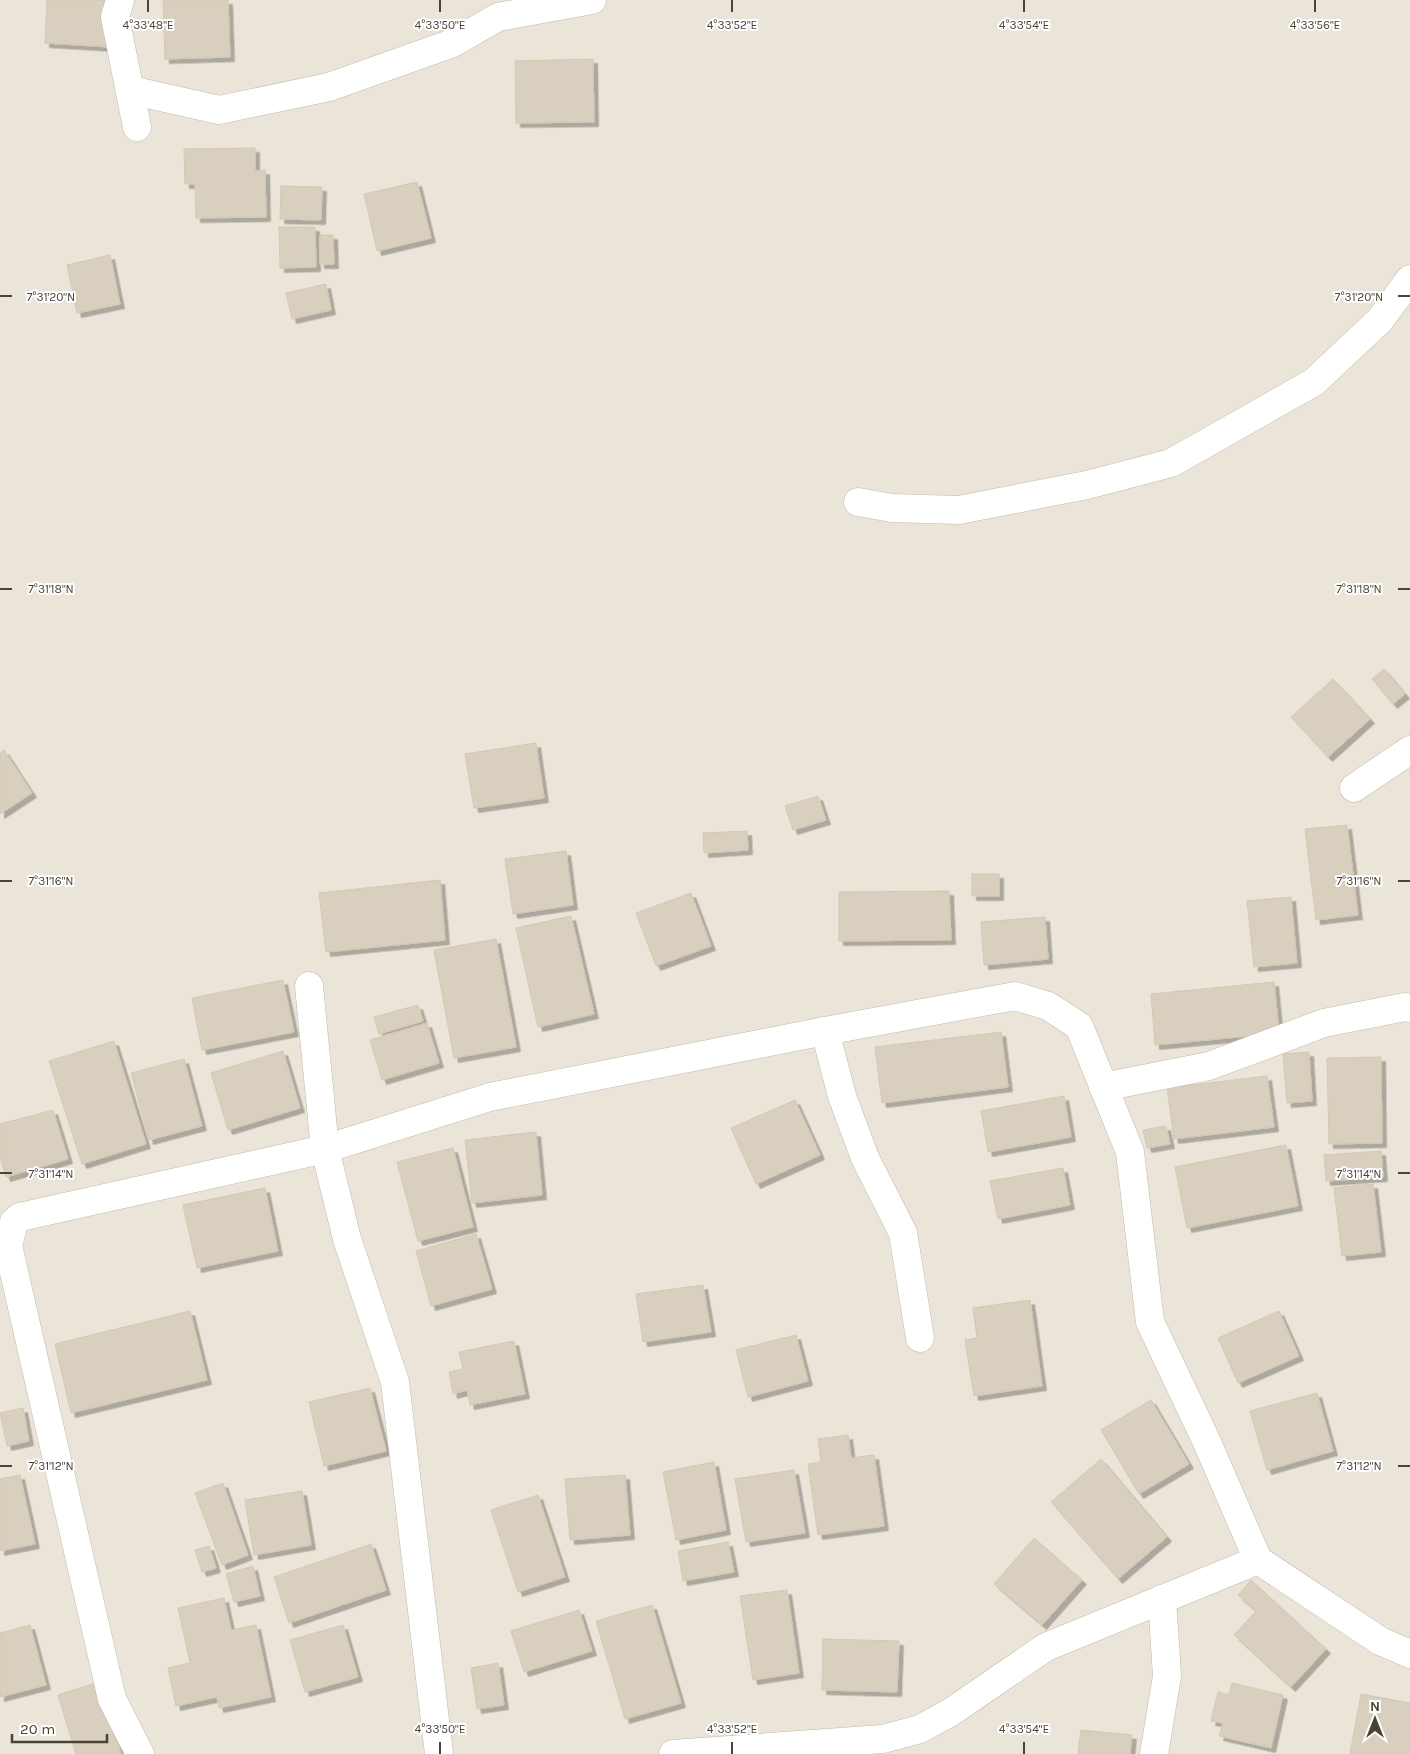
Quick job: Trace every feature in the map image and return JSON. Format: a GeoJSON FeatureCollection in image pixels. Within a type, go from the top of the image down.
{"type":"FeatureCollection","features":[{"type":"Feature","properties":{"kind":"street"},"geometry":{"type":"LineString","coordinates":[[120,0],[115,17],[137,127]]}},
{"type":"Feature","properties":{"kind":"street"},"geometry":{"type":"LineString","coordinates":[[130,90],[219,110],[329,87],[453,43],[498,17],[592,0]]}},
{"type":"Feature","properties":{"kind":"street"},"geometry":{"type":"LineString","coordinates":[[858,502],[892,508],[960,510],[1086,485],[1171,463],[1314,382],[1380,320],[1410,279]]}},
{"type":"Feature","properties":{"kind":"street"},"geometry":{"type":"LineString","coordinates":[[1354,788],[1410,750]]}},
{"type":"Feature","properties":{"kind":"street"},"geometry":{"type":"LineString","coordinates":[[309,986],[325,1149],[347,1239],[395,1382],[439,1754]]}},
{"type":"Feature","properties":{"kind":"street"},"geometry":{"type":"LineString","coordinates":[[140,1754],[112,1699],[8,1246],[14,1222],[20,1217],[325,1149],[490,1097],[1015,996],[1048,1006],[1079,1026],[1130,1152],[1150,1322],[1206,1440],[1258,1560],[1380,1641],[1410,1654]]}},
{"type":"Feature","properties":{"kind":"street"},"geometry":{"type":"LineString","coordinates":[[1103,1087],[1210,1066],[1324,1022],[1405,1007],[1410,1008]]}},
{"type":"Feature","properties":{"kind":"street"},"geometry":{"type":"LineString","coordinates":[[825,1032],[842,1096],[852,1123],[866,1158],[903,1233],[920,1338]]}},
{"type":"Feature","properties":{"kind":"street"},"geometry":{"type":"LineString","coordinates":[[673,1754],[883,1739],[920,1729],[951,1712],[1046,1647],[1258,1560]]}},
{"type":"Feature","properties":{"kind":"street"},"geometry":{"type":"LineString","coordinates":[[1154,1754],[1167,1676],[1162,1599]]}},
{"type":"Feature","properties":{"kind":"shaded area"},"geometry":{"type":"Polygon","coordinates":[[[0,0],[1410,0],[1410,1754],[0,1754],[0,0]]]}},
{"type":"Feature","properties":{"kind":"building"},"geometry":{"type":"Polygon","coordinates":[[[47,0],[113,0],[110,47],[45,43],[47,0]]]}},
{"type":"Feature","properties":{"kind":"building"},"geometry":{"type":"Polygon","coordinates":[[[163,0],[228,0],[230,57],[165,59],[163,0]]]}},
{"type":"Feature","properties":{"kind":"building"},"geometry":{"type":"Polygon","coordinates":[[[593,59],[594,122],[516,123],[515,61],[593,59]]]}},
{"type":"Feature","properties":{"kind":"building"},"geometry":{"type":"Polygon","coordinates":[[[255,148],[255,171],[265,170],[266,217],[196,218],[195,184],[185,184],[184,149],[255,148]]]}},
{"type":"Feature","properties":{"kind":"building"},"geometry":{"type":"Polygon","coordinates":[[[417,182],[431,238],[377,251],[364,194],[417,182]]]}},
{"type":"Feature","properties":{"kind":"building"},"geometry":{"type":"Polygon","coordinates":[[[281,186],[322,187],[321,220],[280,219],[281,186]]]}},
{"type":"Feature","properties":{"kind":"building"},"geometry":{"type":"Polygon","coordinates":[[[279,227],[315,227],[316,267],[280,268],[279,227]]]}},
{"type":"Feature","properties":{"kind":"building"},"geometry":{"type":"Polygon","coordinates":[[[320,235],[333,235],[334,264],[320,264],[320,235]]]}},
{"type":"Feature","properties":{"kind":"building"},"geometry":{"type":"Polygon","coordinates":[[[110,255],[120,304],[77,313],[67,265],[110,255]]]}},
{"type":"Feature","properties":{"kind":"building"},"geometry":{"type":"Polygon","coordinates":[[[326,284],[331,310],[292,319],[286,293],[326,284]]]}},
{"type":"Feature","properties":{"kind":"building"},"geometry":{"type":"Polygon","coordinates":[[[1384,669],[1405,694],[1393,704],[1372,679],[1384,669]]]}},
{"type":"Feature","properties":{"kind":"building"},"geometry":{"type":"Polygon","coordinates":[[[1333,679],[1370,719],[1328,757],[1291,717],[1333,679]]]}},
{"type":"Feature","properties":{"kind":"building"},"geometry":{"type":"Polygon","coordinates":[[[536,743],[544,798],[474,808],[465,754],[536,743]]]}},
{"type":"Feature","properties":{"kind":"building"},"geometry":{"type":"Polygon","coordinates":[[[4,750],[32,793],[0,814],[0,753],[4,750]]]}},
{"type":"Feature","properties":{"kind":"building"},"geometry":{"type":"Polygon","coordinates":[[[818,796],[826,820],[793,830],[785,806],[818,796]]]}},
{"type":"Feature","properties":{"kind":"building"},"geometry":{"type":"Polygon","coordinates":[[[1347,825],[1358,915],[1316,920],[1305,829],[1347,825]]]}},
{"type":"Feature","properties":{"kind":"building"},"geometry":{"type":"Polygon","coordinates":[[[747,831],[748,850],[704,853],[703,833],[747,831]]]}},
{"type":"Feature","properties":{"kind":"building"},"geometry":{"type":"Polygon","coordinates":[[[566,851],[573,905],[513,914],[505,859],[566,851]]]}},
{"type":"Feature","properties":{"kind":"building"},"geometry":{"type":"Polygon","coordinates":[[[972,874],[999,874],[999,896],[972,896],[972,874]]]}},
{"type":"Feature","properties":{"kind":"building"},"geometry":{"type":"Polygon","coordinates":[[[440,880],[445,940],[326,952],[319,893],[440,880]]]}},
{"type":"Feature","properties":{"kind":"building"},"geometry":{"type":"Polygon","coordinates":[[[949,891],[951,940],[839,941],[839,892],[949,891]]]}},
{"type":"Feature","properties":{"kind":"building"},"geometry":{"type":"Polygon","coordinates":[[[691,893],[711,946],[656,966],[636,913],[691,893]]]}},
{"type":"Feature","properties":{"kind":"building"},"geometry":{"type":"Polygon","coordinates":[[[1291,897],[1297,963],[1254,967],[1247,901],[1291,897]]]}},
{"type":"Feature","properties":{"kind":"building"},"geometry":{"type":"Polygon","coordinates":[[[571,916],[594,1014],[538,1027],[516,928],[571,916]]]}},
{"type":"Feature","properties":{"kind":"building"},"geometry":{"type":"Polygon","coordinates":[[[1045,917],[1048,959],[984,965],[981,922],[1045,917]]]}},
{"type":"Feature","properties":{"kind":"building"},"geometry":{"type":"Polygon","coordinates":[[[496,939],[516,1047],[454,1058],[434,950],[496,939]]]}},
{"type":"Feature","properties":{"kind":"building"},"geometry":{"type":"Polygon","coordinates":[[[283,980],[294,1032],[202,1050],[192,998],[283,980]]]}},
{"type":"Feature","properties":{"kind":"building"},"geometry":{"type":"Polygon","coordinates":[[[1274,982],[1279,1033],[1155,1045],[1151,994],[1274,982]]]}},
{"type":"Feature","properties":{"kind":"building"},"geometry":{"type":"Polygon","coordinates":[[[418,1005],[423,1021],[379,1034],[374,1017],[418,1005]]]}},
{"type":"Feature","properties":{"kind":"building"},"geometry":{"type":"Polygon","coordinates":[[[427,1023],[439,1063],[382,1080],[370,1040],[427,1023]]]}},
{"type":"Feature","properties":{"kind":"building"},"geometry":{"type":"Polygon","coordinates":[[[1001,1032],[1008,1087],[882,1103],[875,1047],[1001,1032]]]}},
{"type":"Feature","properties":{"kind":"building"},"geometry":{"type":"Polygon","coordinates":[[[114,1041],[146,1144],[82,1164],[49,1061],[114,1041]]]}},
{"type":"Feature","properties":{"kind":"building"},"geometry":{"type":"Polygon","coordinates":[[[283,1051],[300,1108],[228,1130],[211,1073],[283,1051]]]}},
{"type":"Feature","properties":{"kind":"building"},"geometry":{"type":"Polygon","coordinates":[[[1309,1052],[1312,1101],[1287,1103],[1283,1054],[1309,1052]]]}},
{"type":"Feature","properties":{"kind":"building"},"geometry":{"type":"Polygon","coordinates":[[[1381,1057],[1382,1143],[1329,1144],[1327,1058],[1381,1057]]]}},
{"type":"Feature","properties":{"kind":"building"},"geometry":{"type":"Polygon","coordinates":[[[184,1059],[202,1126],[149,1140],[131,1073],[184,1059]]]}},
{"type":"Feature","properties":{"kind":"building"},"geometry":{"type":"Polygon","coordinates":[[[1267,1076],[1274,1127],[1174,1139],[1167,1088],[1267,1076]]]}},
{"type":"Feature","properties":{"kind":"building"},"geometry":{"type":"Polygon","coordinates":[[[1064,1096],[1071,1137],[988,1152],[981,1111],[1064,1096]]]}},
{"type":"Feature","properties":{"kind":"building"},"geometry":{"type":"Polygon","coordinates":[[[795,1100],[820,1155],[756,1184],[731,1128],[795,1100]]]}},
{"type":"Feature","properties":{"kind":"building"},"geometry":{"type":"Polygon","coordinates":[[[53,1110],[68,1159],[6,1177],[0,1157],[0,1124],[53,1110]]]}},
{"type":"Feature","properties":{"kind":"building"},"geometry":{"type":"Polygon","coordinates":[[[1166,1126],[1170,1144],[1147,1148],[1143,1130],[1166,1126]]]}},
{"type":"Feature","properties":{"kind":"building"},"geometry":{"type":"Polygon","coordinates":[[[536,1132],[542,1195],[472,1203],[465,1140],[536,1132]]]}},
{"type":"Feature","properties":{"kind":"building"},"geometry":{"type":"Polygon","coordinates":[[[1286,1145],[1298,1206],[1187,1228],[1175,1167],[1286,1145]]]}},
{"type":"Feature","properties":{"kind":"building"},"geometry":{"type":"Polygon","coordinates":[[[453,1148],[473,1227],[418,1241],[397,1162],[453,1148]]]}},
{"type":"Feature","properties":{"kind":"building"},"geometry":{"type":"Polygon","coordinates":[[[1381,1151],[1383,1177],[1326,1181],[1324,1155],[1381,1151]]]}},
{"type":"Feature","properties":{"kind":"building"},"geometry":{"type":"Polygon","coordinates":[[[1063,1168],[1070,1205],[998,1219],[990,1181],[1063,1168]]]}},
{"type":"Feature","properties":{"kind":"building"},"geometry":{"type":"Polygon","coordinates":[[[1373,1184],[1381,1252],[1342,1256],[1334,1188],[1373,1184]]]}},
{"type":"Feature","properties":{"kind":"building"},"geometry":{"type":"Polygon","coordinates":[[[265,1188],[278,1251],[197,1268],[183,1205],[265,1188]]]}},
{"type":"Feature","properties":{"kind":"building"},"geometry":{"type":"Polygon","coordinates":[[[476,1234],[492,1289],[431,1306],[416,1251],[476,1234]]]}},
{"type":"Feature","properties":{"kind":"building"},"geometry":{"type":"Polygon","coordinates":[[[703,1285],[711,1332],[643,1342],[636,1294],[703,1285]]]}},
{"type":"Feature","properties":{"kind":"building"},"geometry":{"type":"Polygon","coordinates":[[[1030,1300],[1042,1386],[974,1396],[965,1340],[977,1338],[973,1308],[1030,1300]]]}},
{"type":"Feature","properties":{"kind":"building"},"geometry":{"type":"Polygon","coordinates":[[[190,1311],[207,1380],[71,1413],[55,1344],[190,1311]]]}},
{"type":"Feature","properties":{"kind":"building"},"geometry":{"type":"Polygon","coordinates":[[[1279,1311],[1299,1356],[1238,1383],[1218,1338],[1279,1311]]]}},
{"type":"Feature","properties":{"kind":"building"},"geometry":{"type":"Polygon","coordinates":[[[796,1335],[808,1381],[748,1397],[736,1350],[796,1335]]]}},
{"type":"Feature","properties":{"kind":"building"},"geometry":{"type":"Polygon","coordinates":[[[514,1341],[525,1394],[470,1405],[467,1390],[453,1394],[449,1372],[463,1369],[459,1352],[514,1341]]]}},
{"type":"Feature","properties":{"kind":"building"},"geometry":{"type":"Polygon","coordinates":[[[370,1388],[386,1451],[324,1466],[309,1402],[370,1388]]]}},
{"type":"Feature","properties":{"kind":"building"},"geometry":{"type":"Polygon","coordinates":[[[1317,1393],[1333,1451],[1267,1470],[1250,1411],[1317,1393]]]}},
{"type":"Feature","properties":{"kind":"building"},"geometry":{"type":"Polygon","coordinates":[[[1151,1400],[1189,1464],[1139,1494],[1101,1430],[1151,1400]]]}},
{"type":"Feature","properties":{"kind":"building"},"geometry":{"type":"Polygon","coordinates":[[[23,1408],[29,1441],[7,1446],[0,1413],[23,1408]]]}},
{"type":"Feature","properties":{"kind":"building"},"geometry":{"type":"Polygon","coordinates":[[[848,1435],[851,1458],[874,1455],[884,1526],[818,1535],[808,1464],[821,1462],[818,1439],[848,1435]]]}},
{"type":"Feature","properties":{"kind":"building"},"geometry":{"type":"Polygon","coordinates":[[[1101,1459],[1167,1537],[1118,1579],[1051,1502],[1101,1459]]]}},
{"type":"Feature","properties":{"kind":"building"},"geometry":{"type":"Polygon","coordinates":[[[714,1462],[726,1530],[676,1540],[663,1472],[714,1462]]]}},
{"type":"Feature","properties":{"kind":"building"},"geometry":{"type":"Polygon","coordinates":[[[794,1470],[805,1533],[746,1542],[735,1479],[794,1470]]]}},
{"type":"Feature","properties":{"kind":"building"},"geometry":{"type":"Polygon","coordinates":[[[20,1475],[35,1544],[0,1551],[0,1479],[20,1475]]]}},
{"type":"Feature","properties":{"kind":"building"},"geometry":{"type":"Polygon","coordinates":[[[625,1475],[630,1535],[570,1540],[565,1479],[625,1475]]]}},
{"type":"Feature","properties":{"kind":"building"},"geometry":{"type":"Polygon","coordinates":[[[223,1483],[248,1555],[222,1565],[195,1493],[223,1483]]]}},
{"type":"Feature","properties":{"kind":"building"},"geometry":{"type":"Polygon","coordinates":[[[302,1491],[311,1545],[254,1555],[245,1500],[302,1491]]]}},
{"type":"Feature","properties":{"kind":"building"},"geometry":{"type":"Polygon","coordinates":[[[538,1495],[565,1577],[518,1592],[491,1510],[538,1495]]]}},
{"type":"Feature","properties":{"kind":"building"},"geometry":{"type":"Polygon","coordinates":[[[1034,1538],[1082,1580],[1042,1625],[994,1584],[1034,1538]]]}},
{"type":"Feature","properties":{"kind":"building"},"geometry":{"type":"Polygon","coordinates":[[[728,1542],[734,1572],[683,1581],[678,1551],[728,1542]]]}},
{"type":"Feature","properties":{"kind":"building"},"geometry":{"type":"Polygon","coordinates":[[[371,1544],[386,1590],[289,1623],[274,1577],[371,1544]]]}},
{"type":"Feature","properties":{"kind":"building"},"geometry":{"type":"Polygon","coordinates":[[[209,1546],[216,1568],[202,1572],[195,1550],[209,1546]]]}},
{"type":"Feature","properties":{"kind":"building"},"geometry":{"type":"Polygon","coordinates":[[[253,1566],[260,1596],[234,1602],[226,1574],[253,1566]]]}},
{"type":"Feature","properties":{"kind":"building"},"geometry":{"type":"Polygon","coordinates":[[[1251,1580],[1326,1649],[1291,1687],[1234,1635],[1256,1611],[1238,1595],[1251,1580]]]}},
{"type":"Feature","properties":{"kind":"building"},"geometry":{"type":"Polygon","coordinates":[[[787,1590],[799,1673],[753,1680],[740,1596],[787,1590]]]}},
{"type":"Feature","properties":{"kind":"building"},"geometry":{"type":"Polygon","coordinates":[[[224,1598],[231,1630],[256,1625],[271,1697],[219,1708],[217,1697],[176,1706],[168,1668],[190,1663],[178,1608],[224,1598]]]}},
{"type":"Feature","properties":{"kind":"building"},"geometry":{"type":"Polygon","coordinates":[[[652,1605],[681,1703],[625,1719],[596,1621],[652,1605]]]}},
{"type":"Feature","properties":{"kind":"building"},"geometry":{"type":"Polygon","coordinates":[[[579,1610],[592,1651],[524,1672],[511,1631],[579,1610]]]}},
{"type":"Feature","properties":{"kind":"building"},"geometry":{"type":"Polygon","coordinates":[[[30,1625],[46,1685],[0,1697],[0,1633],[30,1625]]]}},
{"type":"Feature","properties":{"kind":"building"},"geometry":{"type":"Polygon","coordinates":[[[343,1625],[358,1677],[305,1692],[290,1640],[343,1625]]]}},
{"type":"Feature","properties":{"kind":"building"},"geometry":{"type":"Polygon","coordinates":[[[823,1639],[899,1641],[897,1692],[822,1690],[823,1639]]]}},
{"type":"Feature","properties":{"kind":"building"},"geometry":{"type":"Polygon","coordinates":[[[498,1663],[504,1705],[477,1709],[471,1668],[498,1663]]]}},
{"type":"Feature","properties":{"kind":"building"},"geometry":{"type":"Polygon","coordinates":[[[99,1682],[121,1754],[76,1754],[58,1695],[99,1682]]]}},
{"type":"Feature","properties":{"kind":"building"},"geometry":{"type":"Polygon","coordinates":[[[1232,1683],[1283,1695],[1271,1748],[1219,1736],[1223,1723],[1211,1721],[1218,1692],[1229,1695],[1232,1683]]]}},
{"type":"Feature","properties":{"kind":"building"},"geometry":{"type":"Polygon","coordinates":[[[1361,1694],[1410,1703],[1410,1754],[1350,1754],[1361,1694]]]}},
{"type":"Feature","properties":{"kind":"building"},"geometry":{"type":"Polygon","coordinates":[[[1081,1730],[1132,1735],[1130,1754],[1078,1754],[1081,1730]]]}}]}
